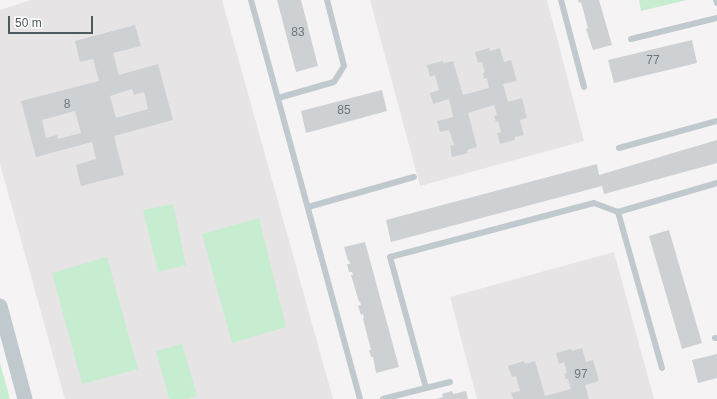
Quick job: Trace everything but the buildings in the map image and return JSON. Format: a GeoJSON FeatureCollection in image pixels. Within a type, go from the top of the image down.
{"type":"FeatureCollection","features":[{"type":"Feature","properties":{"kind":"street"},"geometry":{"type":"LineString","coordinates":[[0,306],[25,399]]}},
{"type":"Feature","properties":{"kind":"lane"},"geometry":{"type":"LineString","coordinates":[[252,0],[360,399]]}},
{"type":"Feature","properties":{"kind":"lane"},"geometry":{"type":"LineString","coordinates":[[278,98],[334,82],[344,66],[327,0]]}},
{"type":"Feature","properties":{"kind":"lane"},"geometry":{"type":"LineString","coordinates":[[561,0],[584,87]]}},
{"type":"Feature","properties":{"kind":"lane"},"geometry":{"type":"LineString","coordinates":[[631,40],[717,18]]}},
{"type":"Feature","properties":{"kind":"lane"},"geometry":{"type":"LineString","coordinates":[[619,148],[717,121]]}},
{"type":"Feature","properties":{"kind":"lane"},"geometry":{"type":"LineString","coordinates":[[308,207],[414,177]]}},
{"type":"Feature","properties":{"kind":"lane"},"geometry":{"type":"LineString","coordinates":[[426,388],[390,257],[594,203],[618,212],[717,183]]}},
{"type":"Feature","properties":{"kind":"lane"},"geometry":{"type":"LineString","coordinates":[[618,212],[662,368]]}},
{"type":"Feature","properties":{"kind":"lane"},"geometry":{"type":"LineString","coordinates":[[384,399],[450,382]]}},
{"type":"Feature","properties":{"kind":"shaded area"},"geometry":{"type":"Polygon","coordinates":[[[31,0],[222,0],[333,399],[65,399],[0,164],[0,10],[31,0]]]}},
{"type":"Feature","properties":{"kind":"shaded area"},"geometry":{"type":"Polygon","coordinates":[[[370,0],[547,0],[584,141],[420,186],[370,0]]]}},
{"type":"Feature","properties":{"kind":"shaded area"},"geometry":{"type":"Polygon","coordinates":[[[614,252],[654,399],[477,399],[450,297],[614,252]]]}},
{"type":"Feature","properties":{"kind":"green space"},"geometry":{"type":"Polygon","coordinates":[[[639,0],[687,0],[641,11],[639,0]]]}},
{"type":"Feature","properties":{"kind":"green space"},"geometry":{"type":"Polygon","coordinates":[[[173,204],[186,265],[158,272],[143,210],[173,204]]]}},
{"type":"Feature","properties":{"kind":"green space"},"geometry":{"type":"Polygon","coordinates":[[[259,218],[286,327],[232,343],[202,234],[259,218]]]}},
{"type":"Feature","properties":{"kind":"green space"},"geometry":{"type":"Polygon","coordinates":[[[107,257],[138,369],[82,384],[52,273],[107,257]]]}},
{"type":"Feature","properties":{"kind":"green space"},"geometry":{"type":"Polygon","coordinates":[[[182,344],[197,396],[188,399],[169,399],[156,351],[182,344]]]}},
{"type":"Feature","properties":{"kind":"green space"},"geometry":{"type":"Polygon","coordinates":[[[0,363],[10,399],[0,399],[0,363]]]}}]}
